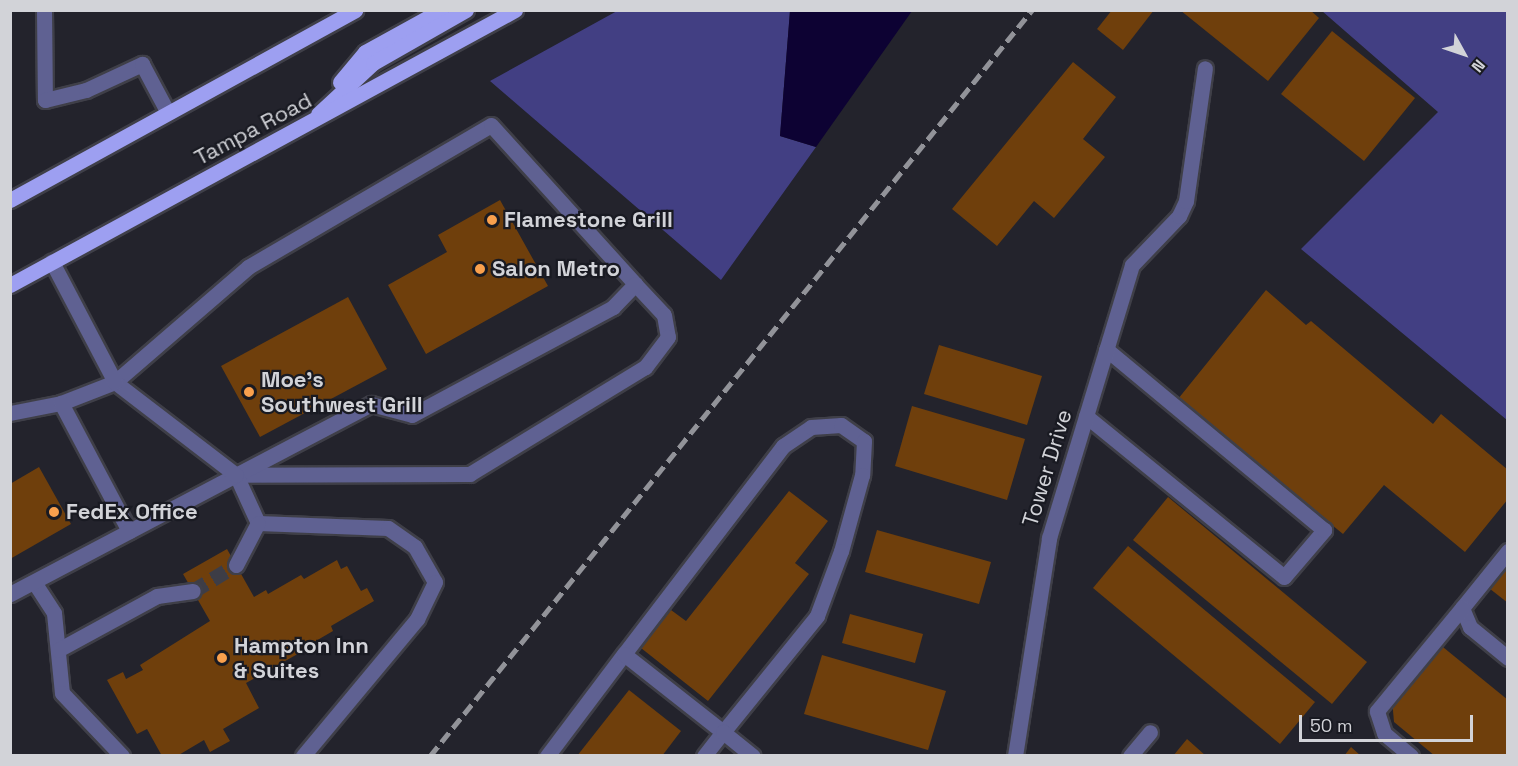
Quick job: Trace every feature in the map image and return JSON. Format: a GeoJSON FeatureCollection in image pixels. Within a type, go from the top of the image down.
{"type":"FeatureCollection","features":[{"type":"Feature","properties":{"kind":"main road"},"geometry":{"type":"LineString","coordinates":[[300,130],[365,52],[441,10]]}},
{"type":"Feature","properties":{"kind":"main road"},"geometry":{"type":"LineString","coordinates":[[300,130],[372,63],[466,10]]}},
{"type":"Feature","properties":{"kind":"main road","name":"Tampa Road"},"geometry":{"type":"LineString","coordinates":[[10,285],[300,130],[515,10]]}},
{"type":"Feature","properties":{"kind":"main road"},"geometry":{"type":"LineString","coordinates":[[10,200],[347,12]]}},
{"type":"Feature","properties":{"kind":"street"},"geometry":{"type":"LineString","coordinates":[[44,10],[45,99],[86,90],[142,64],[168,113]]}},
{"type":"Feature","properties":{"kind":"street","name":"Tower Drive"},"geometry":{"type":"LineString","coordinates":[[1016,756],[1049,538],[1132,265],[1179,216],[1186,201],[1204,68]]}},
{"type":"Feature","properties":{"kind":"street"},"geometry":{"type":"LineString","coordinates":[[10,413],[61,403],[115,382],[248,267],[491,125],[664,315],[668,337],[645,367],[470,474],[236,475]]}},
{"type":"Feature","properties":{"kind":"street"},"geometry":{"type":"LineString","coordinates":[[52,262],[115,382],[236,475],[258,523]]}},
{"type":"Feature","properties":{"kind":"street"},"geometry":{"type":"LineString","coordinates":[[10,594],[371,404],[412,415],[613,307],[635,284]]}},
{"type":"Feature","properties":{"kind":"street"},"geometry":{"type":"LineString","coordinates":[[1086,416],[1284,577],[1324,530],[1106,349]]}},
{"type":"Feature","properties":{"kind":"street"},"geometry":{"type":"LineString","coordinates":[[61,403],[129,531]]}},
{"type":"Feature","properties":{"kind":"street"},"geometry":{"type":"LineString","coordinates":[[547,756],[783,446],[811,427],[842,425],[864,441],[862,475],[841,551],[817,616],[704,756]]}},
{"type":"Feature","properties":{"kind":"street"},"geometry":{"type":"LineString","coordinates":[[236,565],[258,523]]}},
{"type":"Feature","properties":{"kind":"street"},"geometry":{"type":"LineString","coordinates":[[258,523],[388,528],[415,547],[435,582],[417,619],[303,756]]}},
{"type":"Feature","properties":{"kind":"street"},"geometry":{"type":"LineString","coordinates":[[1411,756],[1384,733],[1377,711],[1508,550]]}},
{"type":"Feature","properties":{"kind":"street"},"geometry":{"type":"LineString","coordinates":[[34,582],[54,614],[62,693],[122,756]]}},
{"type":"Feature","properties":{"kind":"street"},"geometry":{"type":"LineString","coordinates":[[58,650],[157,596],[193,591]]}},
{"type":"Feature","properties":{"kind":"street"},"geometry":{"type":"LineString","coordinates":[[1462,608],[1470,627],[1508,658]]}},
{"type":"Feature","properties":{"kind":"street"},"geometry":{"type":"LineString","coordinates":[[624,654],[753,756]]}},
{"type":"Feature","properties":{"kind":"street"},"geometry":{"type":"LineString","coordinates":[[1130,756],[1150,732]]}},
{"type":"Feature","properties":{"kind":"shaded area"},"geometry":{"type":"Polygon","coordinates":[[[617,11],[790,11],[780,136],[816,147],[721,280],[490,81],[617,11]]]}},
{"type":"Feature","properties":{"kind":"shaded area"},"geometry":{"type":"Polygon","coordinates":[[[790,11],[912,11],[816,147],[780,136],[790,11]]]}},
{"type":"Feature","properties":{"kind":"shaded area"},"geometry":{"type":"Polygon","coordinates":[[[1322,11],[1507,11],[1507,420],[1301,249],[1438,112],[1322,11]]]}},
{"type":"Feature","properties":{"kind":"building"},"geometry":{"type":"Polygon","coordinates":[[[1112,10],[1154,10],[1123,50],[1097,29],[1112,10]]]}},
{"type":"Feature","properties":{"kind":"building"},"geometry":{"type":"Polygon","coordinates":[[[1180,10],[1310,10],[1319,18],[1268,81],[1180,10]]]}},
{"type":"Feature","properties":{"kind":"building"},"geometry":{"type":"Polygon","coordinates":[[[1332,31],[1415,98],[1364,161],[1281,94],[1332,31]]]}},
{"type":"Feature","properties":{"kind":"building"},"geometry":{"type":"Polygon","coordinates":[[[1073,62],[1116,97],[1083,139],[1105,157],[1054,218],[1034,201],[997,246],[952,209],[1073,62]]]}},
{"type":"Feature","properties":{"kind":"building"},"geometry":{"type":"Polygon","coordinates":[[[500,200],[548,286],[426,354],[388,285],[447,252],[438,235],[500,200]]]}},
{"type":"Feature","properties":{"kind":"building"},"geometry":{"type":"Polygon","coordinates":[[[1266,290],[1306,325],[1311,321],[1433,424],[1441,414],[1508,470],[1508,499],[1465,552],[1384,485],[1343,534],[1178,399],[1266,290]]]}},
{"type":"Feature","properties":{"kind":"building"},"geometry":{"type":"Polygon","coordinates":[[[348,297],[387,369],[260,437],[221,366],[348,297]]]}},
{"type":"Feature","properties":{"kind":"building"},"geometry":{"type":"Polygon","coordinates":[[[939,345],[1042,376],[1027,425],[924,394],[939,345]]]}},
{"type":"Feature","properties":{"kind":"building"},"geometry":{"type":"Polygon","coordinates":[[[912,406],[1025,439],[1007,500],[895,466],[912,406]]]}},
{"type":"Feature","properties":{"kind":"building"},"geometry":{"type":"Polygon","coordinates":[[[39,467],[71,524],[10,559],[10,484],[39,467]]]}},
{"type":"Feature","properties":{"kind":"building"},"geometry":{"type":"Polygon","coordinates":[[[789,491],[828,521],[795,563],[809,574],[708,701],[641,648],[671,610],[686,621],[789,491]]]}},
{"type":"Feature","properties":{"kind":"building"},"geometry":{"type":"Polygon","coordinates":[[[1168,497],[1367,662],[1332,704],[1133,540],[1168,497]]]}},
{"type":"Feature","properties":{"kind":"building"},"geometry":{"type":"Polygon","coordinates":[[[877,530],[991,562],[979,604],[865,572],[877,530]]]}},
{"type":"Feature","properties":{"kind":"building"},"geometry":{"type":"Polygon","coordinates":[[[1128,546],[1315,702],[1280,744],[1093,588],[1128,546]]]}},
{"type":"Feature","properties":{"kind":"building","name":"Hampton Inn & Suites"},"geometry":{"type":"Polygon","coordinates":[[[227,549],[254,597],[266,590],[268,594],[301,575],[304,579],[337,560],[341,569],[347,566],[361,591],[367,588],[374,601],[331,626],[333,631],[302,649],[303,651],[246,683],[259,708],[223,729],[230,741],[210,752],[204,740],[177,756],[162,756],[147,729],[137,734],[107,680],[123,672],[126,679],[143,670],[140,665],[210,621],[183,574],[227,549]]]}},
{"type":"Feature","properties":{"kind":"building"},"geometry":{"type":"Polygon","coordinates":[[[1508,557],[1508,603],[1485,585],[1508,557]]]}},
{"type":"Feature","properties":{"kind":"building"},"geometry":{"type":"Polygon","coordinates":[[[850,614],[923,634],[915,663],[842,643],[850,614]]]}},
{"type":"Feature","properties":{"kind":"building"},"geometry":{"type":"Polygon","coordinates":[[[1438,643],[1508,700],[1508,756],[1435,756],[1394,722],[1392,699],[1438,643]]]}},
{"type":"Feature","properties":{"kind":"building"},"geometry":{"type":"Polygon","coordinates":[[[822,655],[946,691],[928,750],[804,714],[822,655]]]}},
{"type":"Feature","properties":{"kind":"building"},"geometry":{"type":"Polygon","coordinates":[[[629,690],[681,731],[662,756],[577,756],[629,690]]]}},
{"type":"Feature","properties":{"kind":"building"},"geometry":{"type":"Polygon","coordinates":[[[1187,739],[1206,756],[1173,756],[1187,739]]]}},
{"type":"Feature","properties":{"kind":"building"},"geometry":{"type":"Polygon","coordinates":[[[1351,747],[1361,756],[1344,756],[1351,747]]]}},
{"type":"Feature","properties":{"kind":"tunnel"},"geometry":{"type":"LineString","coordinates":[[193,591],[236,565]]}},
{"type":"Feature","properties":{"kind":"railway"},"geometry":{"type":"LineString","coordinates":[[430,756],[1032,10]]}},
{"type":"Feature","properties":{"kind":"place","name":"Flamestone Grill"},"geometry":{"type":"Point","coordinates":[492,220]}},
{"type":"Feature","properties":{"kind":"place","name":"Salon Metro"},"geometry":{"type":"Point","coordinates":[480,269]}},
{"type":"Feature","properties":{"kind":"place","name":"Moe's Southwest Grill"},"geometry":{"type":"Point","coordinates":[249,392]}},
{"type":"Feature","properties":{"kind":"place","name":"FedEx Office"},"geometry":{"type":"Point","coordinates":[54,512]}},
{"type":"Feature","properties":{"kind":"place","name":"Hampton Inn & Suites"},"geometry":{"type":"Point","coordinates":[222,658]}}]}
